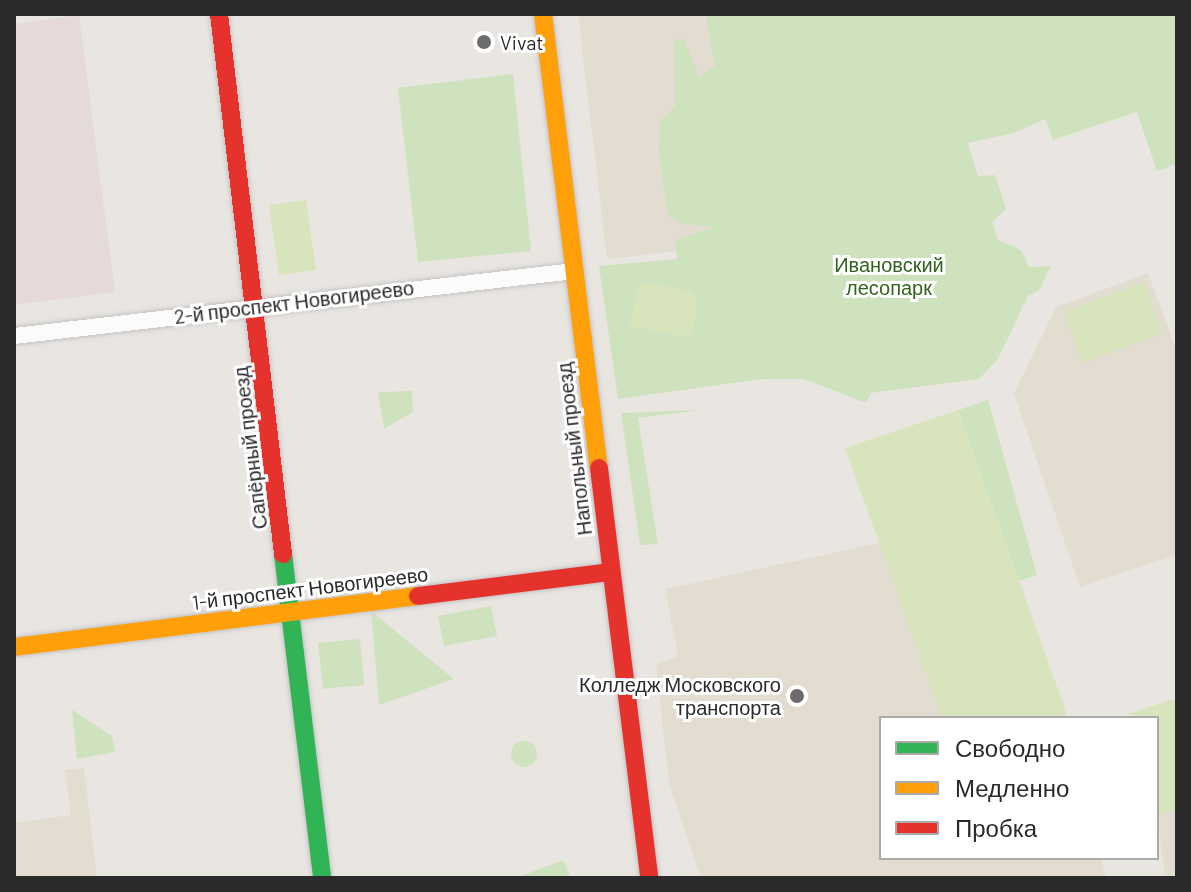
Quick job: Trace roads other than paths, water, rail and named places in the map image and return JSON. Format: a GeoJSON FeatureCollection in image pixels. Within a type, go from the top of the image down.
{"type":"FeatureCollection","features":[{"type":"Feature","properties":{"kind":"street","name":"Сапёрный проезд"},"geometry":{"type":"LineString","coordinates":[[219,14],[322,878]]}},
{"type":"Feature","properties":{"kind":"street","name":"Напольный проезд"},"geometry":{"type":"LineString","coordinates":[[543,14],[649,878]]}},
{"type":"Feature","properties":{"kind":"street","name":"2-й проспект Новогиреево"},"geometry":{"type":"LineString","coordinates":[[14,336],[574,271]]}},
{"type":"Feature","properties":{"kind":"street","name":"1-й проспект Новогиреево"},"geometry":{"type":"LineString","coordinates":[[14,647],[611,572]]}},
{"type":"Feature","properties":{"kind":"place","name":"Vivat"},"geometry":{"type":"Point","coordinates":[484,42]}},
{"type":"Feature","properties":{"kind":"place","name":"Колледж Московского транспорта"},"geometry":{"type":"Point","coordinates":[797,696]}},
{"type":"Feature","properties":{"kind":"park label","name":"Ивановский лесопарк"},"geometry":{"type":"Point","coordinates":[889,276]}}]}
